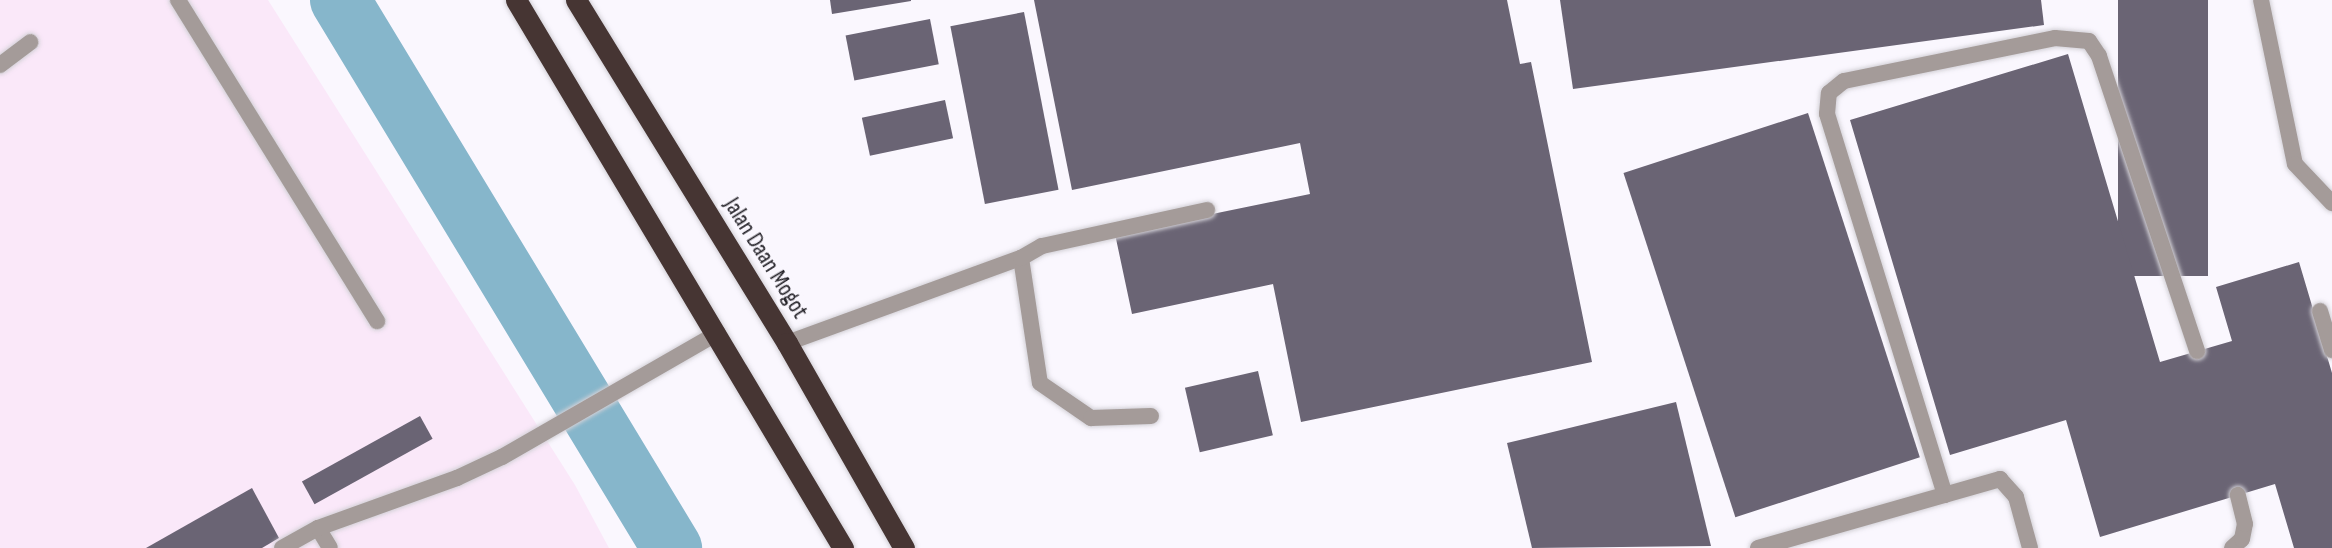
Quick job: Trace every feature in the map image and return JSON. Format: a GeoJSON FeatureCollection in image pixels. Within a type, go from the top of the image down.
{"type":"FeatureCollection","features":[{"type":"Feature","properties":{"kind":"highway"},"geometry":{"type":"LineString","coordinates":[[516,0],[718,333],[844,548]]}},
{"type":"Feature","properties":{"kind":"highway","name":"Jalan Daan Mogot"},"geometry":{"type":"LineString","coordinates":[[576,0],[787,343],[904,548]]}},
{"type":"Feature","properties":{"kind":"lane"},"geometry":{"type":"LineString","coordinates":[[178,0],[377,321]]}},
{"type":"Feature","properties":{"kind":"lane"},"geometry":{"type":"LineString","coordinates":[[2261,0],[2295,164],[2332,203]]}},
{"type":"Feature","properties":{"kind":"lane"},"geometry":{"type":"LineString","coordinates":[[1945,495],[1827,114],[1829,93],[1844,81],[2055,38],[2090,41],[2099,56],[2197,351]]}},
{"type":"Feature","properties":{"kind":"lane"},"geometry":{"type":"LineString","coordinates":[[0,65],[30,42]]}},
{"type":"Feature","properties":{"kind":"lane"},"geometry":{"type":"LineString","coordinates":[[787,343],[1021,258],[1042,246],[1207,209]]}},
{"type":"Feature","properties":{"kind":"lane"},"geometry":{"type":"LineString","coordinates":[[1021,258],[1040,383],[1091,418],[1151,416]]}},
{"type":"Feature","properties":{"kind":"lane"},"geometry":{"type":"LineString","coordinates":[[2320,311],[2332,350]]}},
{"type":"Feature","properties":{"kind":"lane"},"geometry":{"type":"LineString","coordinates":[[282,548],[318,528],[457,478],[502,457],[658,370],[718,333]]}},
{"type":"Feature","properties":{"kind":"lane"},"geometry":{"type":"LineString","coordinates":[[1758,548],[2000,479],[2016,497],[2030,548]]}},
{"type":"Feature","properties":{"kind":"lane"},"geometry":{"type":"LineString","coordinates":[[2232,548],[2242,539],[2245,524],[2238,495]]}},
{"type":"Feature","properties":{"kind":"lane"},"geometry":{"type":"LineString","coordinates":[[318,528],[330,548]]}},
{"type":"Feature","properties":{"kind":"shaded area"},"geometry":{"type":"Polygon","coordinates":[[[0,0],[268,0],[575,485],[609,548],[0,548],[0,0]]]}},
{"type":"Feature","properties":{"kind":"building"},"geometry":{"type":"Polygon","coordinates":[[[830,0],[911,0],[911,1],[832,14],[830,0]]]}},
{"type":"Feature","properties":{"kind":"building"},"geometry":{"type":"Polygon","coordinates":[[[1034,0],[1507,0],[1520,64],[1531,62],[1592,362],[1301,422],[1273,284],[1132,314],[1115,234],[1310,194],[1300,143],[1072,190],[1034,0]]]}},
{"type":"Feature","properties":{"kind":"building"},"geometry":{"type":"Polygon","coordinates":[[[1560,0],[2041,0],[2044,25],[1573,89],[1560,0]]]}},
{"type":"Feature","properties":{"kind":"building"},"geometry":{"type":"Polygon","coordinates":[[[2118,0],[2208,0],[2208,276],[2118,276],[2118,0]]]}},
{"type":"Feature","properties":{"kind":"building"},"geometry":{"type":"Polygon","coordinates":[[[1024,12],[1059,190],[985,204],[950,26],[1024,12]]]}},
{"type":"Feature","properties":{"kind":"building"},"geometry":{"type":"Polygon","coordinates":[[[930,19],[939,64],[854,81],[846,35],[930,19]]]}},
{"type":"Feature","properties":{"kind":"building"},"geometry":{"type":"Polygon","coordinates":[[[2068,54],[2160,362],[2232,341],[2216,287],[2299,262],[2332,373],[2332,548],[2294,548],[2275,484],[2100,537],[2066,420],[1950,455],[1850,120],[2068,54]]]}},
{"type":"Feature","properties":{"kind":"building"},"geometry":{"type":"Polygon","coordinates":[[[945,100],[953,138],[870,156],[862,118],[945,100]]]}},
{"type":"Feature","properties":{"kind":"building"},"geometry":{"type":"Polygon","coordinates":[[[1808,113],[1920,457],[1735,517],[1623,173],[1808,113]]]}},
{"type":"Feature","properties":{"kind":"building"},"geometry":{"type":"Polygon","coordinates":[[[1258,371],[1273,435],[1200,452],[1185,388],[1258,371]]]}},
{"type":"Feature","properties":{"kind":"building"},"geometry":{"type":"Polygon","coordinates":[[[1676,402],[1711,546],[1532,548],[1507,443],[1676,402]]]}},
{"type":"Feature","properties":{"kind":"building"},"geometry":{"type":"Polygon","coordinates":[[[420,416],[433,439],[315,504],[302,481],[420,416]]]}},
{"type":"Feature","properties":{"kind":"building"},"geometry":{"type":"Polygon","coordinates":[[[252,488],[279,538],[262,548],[146,548],[252,488]]]}},
{"type":"Feature","properties":{"kind":"waterway"},"geometry":{"type":"LineString","coordinates":[[340,0],[672,548]]}}]}
